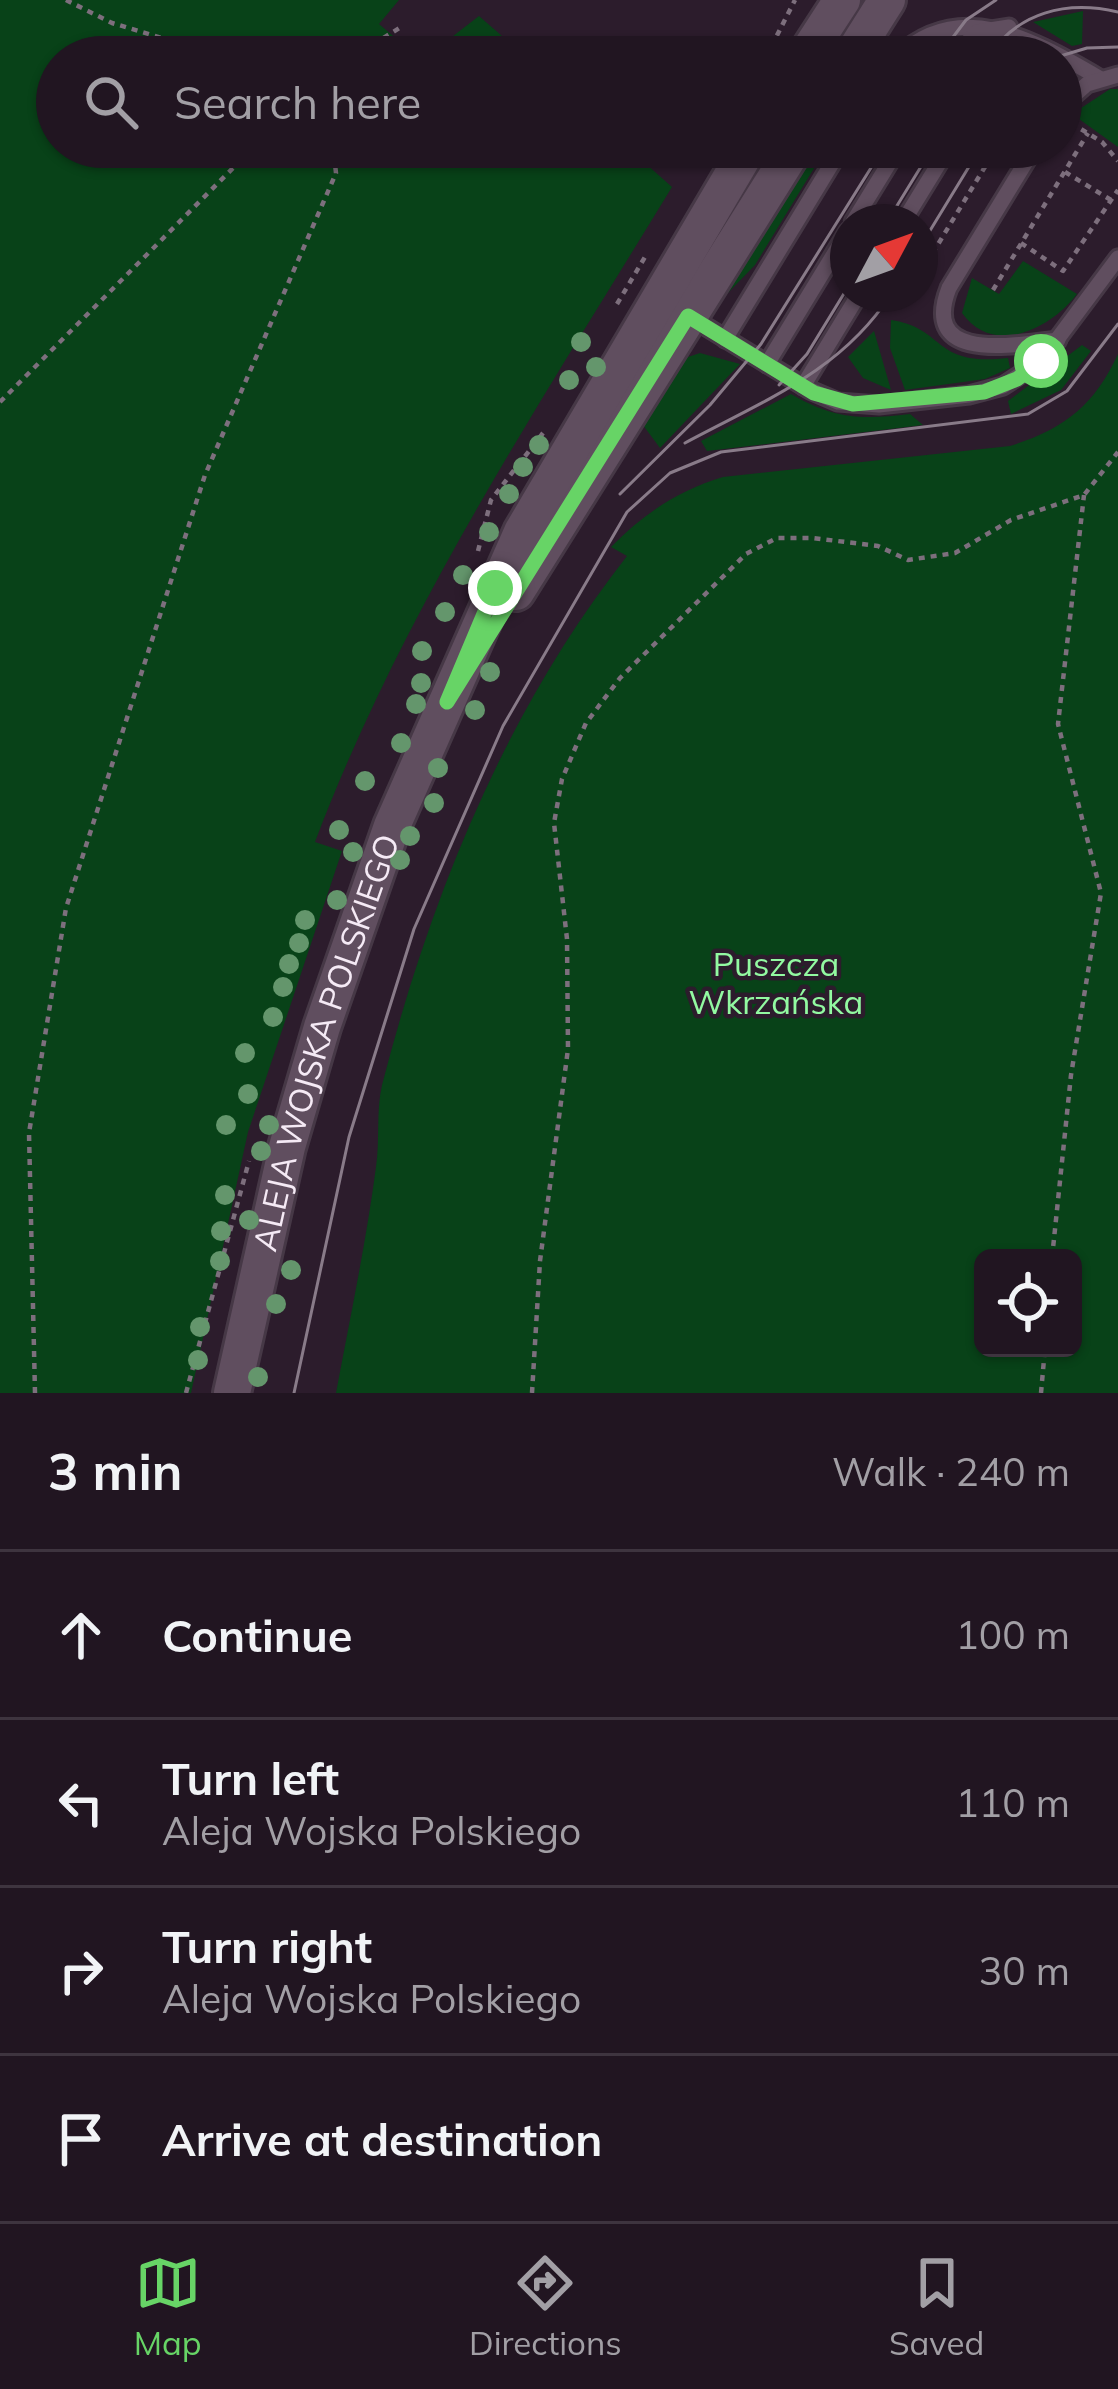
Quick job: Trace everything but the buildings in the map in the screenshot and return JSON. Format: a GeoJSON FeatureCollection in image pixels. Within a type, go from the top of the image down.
{"type":"FeatureCollection","features":[{"type":"Feature","properties":{"kind":"main road"},"geometry":{"type":"LineString","coordinates":[[819,36],[842,0]]}},
{"type":"Feature","properties":{"kind":"main road"},"geometry":{"type":"LineString","coordinates":[[864,36],[887,0]]}},
{"type":"Feature","properties":{"kind":"main road","name":"ALEJA WOJSKA POLSKIEGO"},"geometry":{"type":"LineString","coordinates":[[232,1393],[276,1191],[322,1027],[385,845],[523,532],[737,168]]}},
{"type":"Feature","properties":{"kind":"main road","name":"ALEJA WOJSKA POLSKIEGO"},"geometry":{"type":"LineString","coordinates":[[447,702],[782,168]]}},
{"type":"Feature","properties":{"kind":"lane"},"geometry":{"type":"LineString","coordinates":[[981,9],[1030,36]]}},
{"type":"Feature","properties":{"kind":"lane"},"geometry":{"type":"LineString","coordinates":[[913,36],[929,16]]}},
{"type":"Feature","properties":{"kind":"lane"},"geometry":{"type":"LineString","coordinates":[[973,36],[987,28],[1024,32]]}},
{"type":"Feature","properties":{"kind":"lane"},"geometry":{"type":"LineString","coordinates":[[1082,68],[1099,78]]}},
{"type":"Feature","properties":{"kind":"lane"},"geometry":{"type":"LineString","coordinates":[[1082,91],[1099,78],[1118,75]]}},
{"type":"Feature","properties":{"kind":"lane"},"geometry":{"type":"LineString","coordinates":[[725,339],[829,168]]}},
{"type":"Feature","properties":{"kind":"lane"},"geometry":{"type":"LineString","coordinates":[[864,204],[886,168]]}},
{"type":"Feature","properties":{"kind":"lane"},"geometry":{"type":"LineString","coordinates":[[914,204],[936,168]]}},
{"type":"Feature","properties":{"kind":"lane"},"geometry":{"type":"LineString","coordinates":[[1022,168],[949,288],[944,313],[955,335],[972,346],[1058,340]]}},
{"type":"Feature","properties":{"kind":"lane"},"geometry":{"type":"LineString","coordinates":[[688,316],[803,386],[863,405],[984,392],[1026,374],[1058,340],[1118,258]]}},
{"type":"Feature","properties":{"kind":"lane"},"geometry":{"type":"LineString","coordinates":[[767,364],[830,261]]}},
{"type":"Feature","properties":{"kind":"lane"},"geometry":{"type":"LineString","coordinates":[[803,386],[848,312]]}},
{"type":"Feature","properties":{"kind":"path"},"geometry":{"type":"LineString","coordinates":[[66,0],[157,36]]}},
{"type":"Feature","properties":{"kind":"path"},"geometry":{"type":"LineString","coordinates":[[777,36],[795,0]]}},
{"type":"Feature","properties":{"kind":"path"},"geometry":{"type":"LineString","coordinates":[[387,36],[401,27]]}},
{"type":"Feature","properties":{"kind":"path"},"geometry":{"type":"LineString","coordinates":[[1082,129],[1118,161]]}},
{"type":"Feature","properties":{"kind":"path"},"geometry":{"type":"LineString","coordinates":[[1082,143],[1088,133]]}},
{"type":"Feature","properties":{"kind":"path"},"geometry":{"type":"LineString","coordinates":[[0,402],[233,168]]}},
{"type":"Feature","properties":{"kind":"path"},"geometry":{"type":"LineString","coordinates":[[35,1393],[29,1133],[65,908],[206,475],[335,168]]}},
{"type":"Feature","properties":{"kind":"path"},"geometry":{"type":"LineString","coordinates":[[938,244],[984,168]]}},
{"type":"Feature","properties":{"kind":"path"},"geometry":{"type":"LineString","coordinates":[[993,290],[1067,168]]}},
{"type":"Feature","properties":{"kind":"path"},"geometry":{"type":"LineString","coordinates":[[1065,172],[1112,200]]}},
{"type":"Feature","properties":{"kind":"path"},"geometry":{"type":"LineString","coordinates":[[1022,243],[1064,271],[1118,190]]}},
{"type":"Feature","properties":{"kind":"path"},"geometry":{"type":"LineString","coordinates":[[1053,1249],[1071,1075],[1101,893],[1058,724],[1084,495],[1118,452]]}},
{"type":"Feature","properties":{"kind":"path"},"geometry":{"type":"LineString","coordinates":[[532,1393],[540,1261],[568,1048],[567,939],[554,823],[562,778],[586,723],[620,678],[717,580],[746,554],[778,538],[878,546],[908,560],[955,553],[1011,520],[1084,495]]}},
{"type":"Feature","properties":{"kind":"path"},"geometry":{"type":"LineString","coordinates":[[1041,1393],[1044,1357]]}},
{"type":"Feature","properties":{"kind":"green space"},"geometry":{"type":"Polygon","coordinates":[[[0,0],[399,0],[379,24],[393,36],[36,36],[36,168],[651,168],[672,187],[433,588],[350,756],[315,842],[342,851],[248,1132],[191,1393],[0,1393],[0,0]]]}},
{"type":"Feature","properties":{"kind":"green space"},"geometry":{"type":"Polygon","coordinates":[[[1083,11],[1082,44],[1082,36],[1056,36],[1033,22],[1083,11]]]}},
{"type":"Feature","properties":{"kind":"green space"},"geometry":{"type":"Polygon","coordinates":[[[479,16],[502,36],[453,36],[479,16]]]}},
{"type":"Feature","properties":{"kind":"green space"},"geometry":{"type":"Polygon","coordinates":[[[1110,89],[1118,89],[1118,147],[1082,121],[1082,107],[1110,89]]]}},
{"type":"Feature","properties":{"kind":"green space"},"geometry":{"type":"Polygon","coordinates":[[[800,168],[814,168],[755,265],[724,297],[724,284],[800,168]]]}},
{"type":"Feature","properties":{"kind":"green space"},"geometry":{"type":"Polygon","coordinates":[[[1023,261],[1077,294],[1052,318],[1021,333],[989,334],[975,326],[962,313],[972,278],[999,294],[1023,261]]]}},
{"type":"Feature","properties":{"kind":"green space"},"geometry":{"type":"Polygon","coordinates":[[[891,320],[909,324],[965,357],[1008,358],[1010,368],[985,379],[905,390],[890,348],[891,320]]]}},
{"type":"Feature","properties":{"kind":"green space"},"geometry":{"type":"Polygon","coordinates":[[[874,331],[891,390],[863,378],[848,357],[874,331]]]}},
{"type":"Feature","properties":{"kind":"green space"},"geometry":{"type":"Polygon","coordinates":[[[1082,345],[1091,351],[1061,390],[1011,414],[1008,401],[1082,345]]]}},
{"type":"Feature","properties":{"kind":"green space"},"geometry":{"type":"Polygon","coordinates":[[[700,353],[740,364],[660,448],[637,417],[679,360],[700,353]]]}},
{"type":"Feature","properties":{"kind":"green space","name":"Puszcza Wkrzańska"},"geometry":{"type":"Polygon","coordinates":[[[1118,354],[1118,1393],[336,1393],[372,1195],[382,1085],[424,944],[509,741],[584,615],[627,556],[611,547],[662,505],[723,477],[1010,446],[1062,423],[1099,388],[1118,354]]]}},
{"type":"Feature","properties":{"kind":"green space"},"geometry":{"type":"Polygon","coordinates":[[[791,394],[835,413],[862,417],[910,414],[923,425],[707,451],[701,441],[791,394]]]}},
{"type":"Feature","properties":{"kind":"tram line"},"geometry":{"type":"LineString","coordinates":[[954,36],[966,20],[996,0]]}},
{"type":"Feature","properties":{"kind":"tram line"},"geometry":{"type":"LineString","coordinates":[[1006,36],[1029,20],[1062,9],[1118,12]]}},
{"type":"Feature","properties":{"kind":"tram line"},"geometry":{"type":"LineString","coordinates":[[1082,50],[1118,47]]}},
{"type":"Feature","properties":{"kind":"tram line"},"geometry":{"type":"LineString","coordinates":[[620,494],[710,405],[761,344],[871,168]]}},
{"type":"Feature","properties":{"kind":"tram line"},"geometry":{"type":"LineString","coordinates":[[898,204],[920,168]]}},
{"type":"Feature","properties":{"kind":"tram line"},"geometry":{"type":"LineString","coordinates":[[938,217],[968,168]]}},
{"type":"Feature","properties":{"kind":"tram line"},"geometry":{"type":"LineString","coordinates":[[779,385],[807,354],[833,312]]}},
{"type":"Feature","properties":{"kind":"tram line"},"geometry":{"type":"LineString","coordinates":[[685,443],[799,382],[849,344],[878,312]]}},
{"type":"Feature","properties":{"kind":"tram line"},"geometry":{"type":"LineString","coordinates":[[294,1393],[349,1137],[414,929],[503,726],[627,512],[670,473],[721,452],[1028,414],[1067,391],[1118,324]]}},
{"type":"Feature","properties":{"kind":"route"},"geometry":{"type":"LineString","coordinates":[[495,588],[447,702],[688,316],[814,393],[853,404],[984,392],[1017,379],[1041,361]]}}]}
